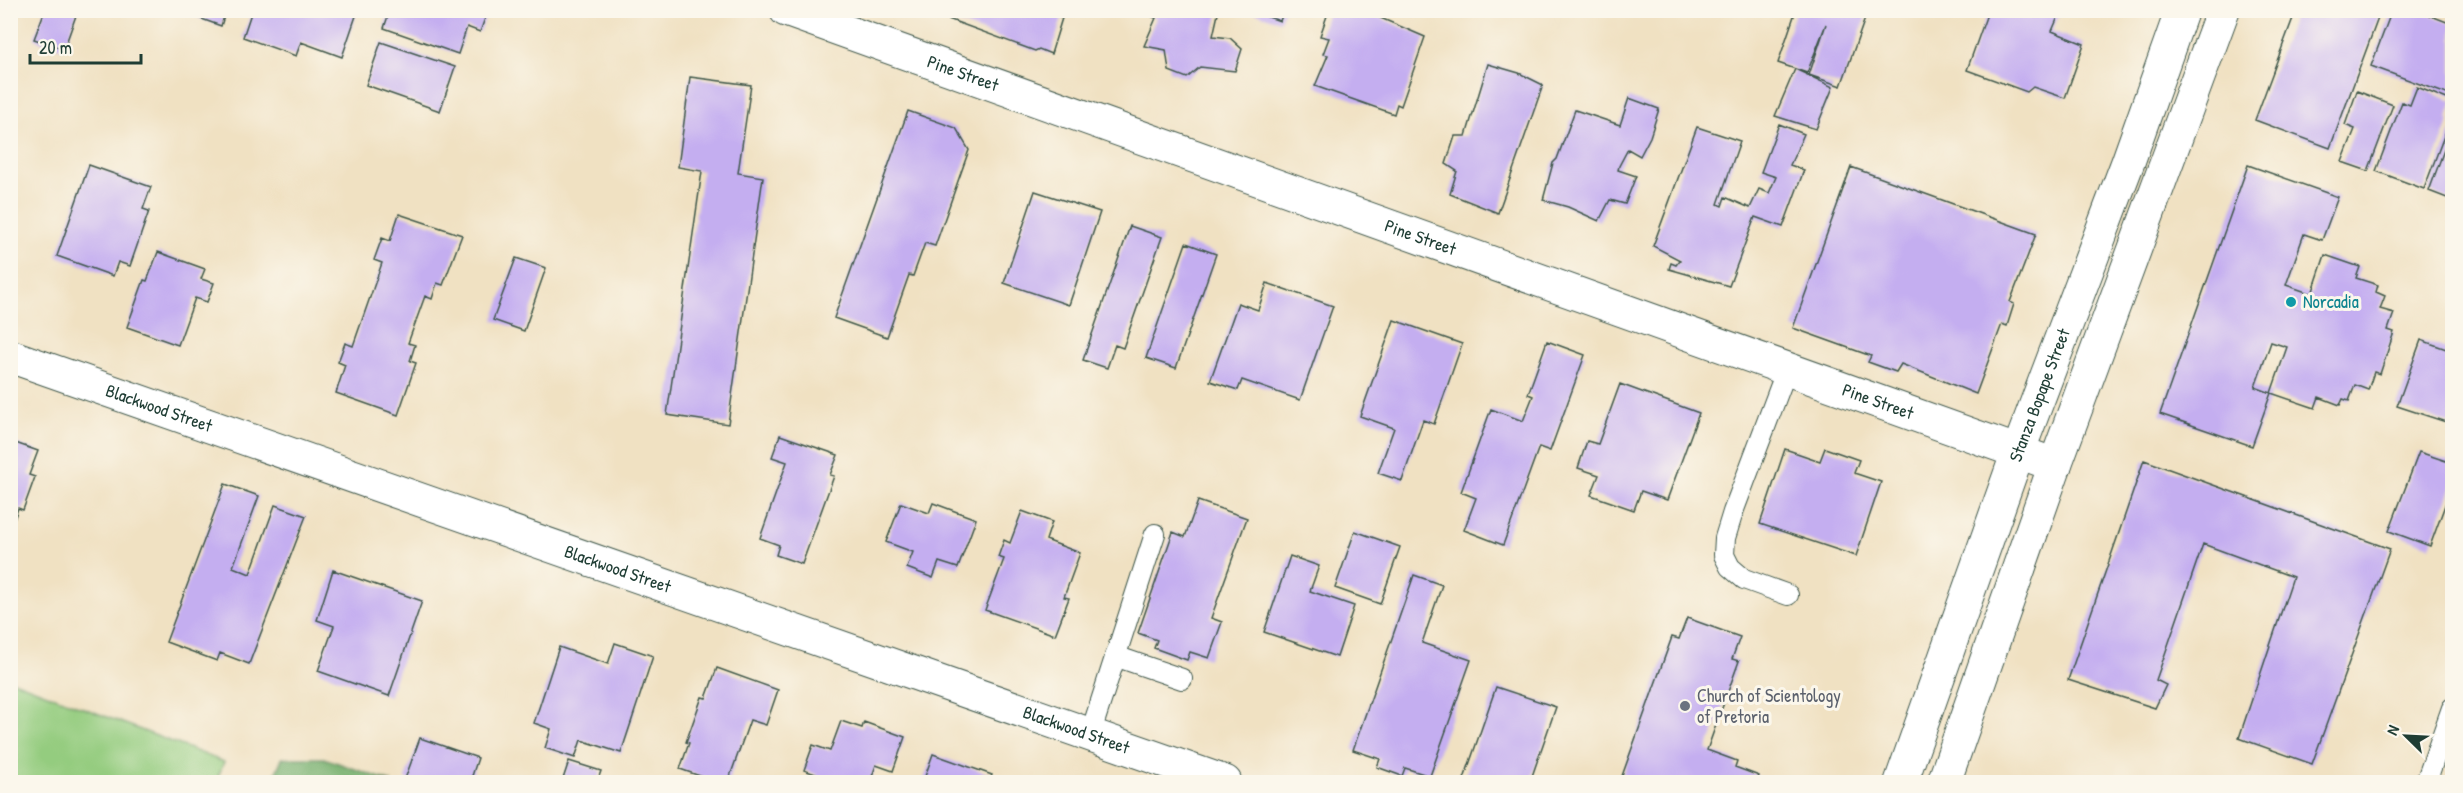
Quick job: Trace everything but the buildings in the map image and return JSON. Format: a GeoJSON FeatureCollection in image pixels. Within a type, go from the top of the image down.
{"type":"FeatureCollection","features":[{"type":"Feature","properties":{"kind":"street","name":"Pine Street"},"geometry":{"type":"LineString","coordinates":[[786,10],[2055,465]]}},
{"type":"Feature","properties":{"kind":"street","name":"Stanza Bopape Street"},"geometry":{"type":"LineString","coordinates":[[1901,783],[2018,452],[2128,162],[2182,10]]}},
{"type":"Feature","properties":{"kind":"street","name":"Stanza Bopape Street"},"geometry":{"type":"LineString","coordinates":[[1944,783],[2055,465],[2223,10]]}},
{"type":"Feature","properties":{"kind":"street","name":"Blackwood Street"},"geometry":{"type":"LineString","coordinates":[[10,356],[1225,783]]}},
{"type":"Feature","properties":{"kind":"lane"},"geometry":{"type":"LineString","coordinates":[[1787,369],[1733,512],[1725,538],[1724,555],[1730,567],[1744,579],[1788,595]]}},
{"type":"Feature","properties":{"kind":"lane"},"geometry":{"type":"LineString","coordinates":[[1090,735],[1155,534]]}},
{"type":"Feature","properties":{"kind":"lane"},"geometry":{"type":"LineString","coordinates":[[1115,656],[1182,679]]}},
{"type":"Feature","properties":{"kind":"lane"},"geometry":{"type":"LineString","coordinates":[[2426,783],[2452,708]]}},
{"type":"Feature","properties":{"kind":"green space"},"geometry":{"type":"Polygon","coordinates":[[[11,680],[224,762],[216,782],[11,782],[11,680]]]}},
{"type":"Feature","properties":{"kind":"green space"},"geometry":{"type":"Polygon","coordinates":[[[282,758],[324,758],[392,782],[272,782],[282,758]]]}},
{"type":"Feature","properties":{"kind":"place","name":"Norcadia"},"geometry":{"type":"Point","coordinates":[2291,302]}},
{"type":"Feature","properties":{"kind":"place","name":"Church of Scientology of Pretoria"},"geometry":{"type":"Point","coordinates":[1685,706]}}]}
